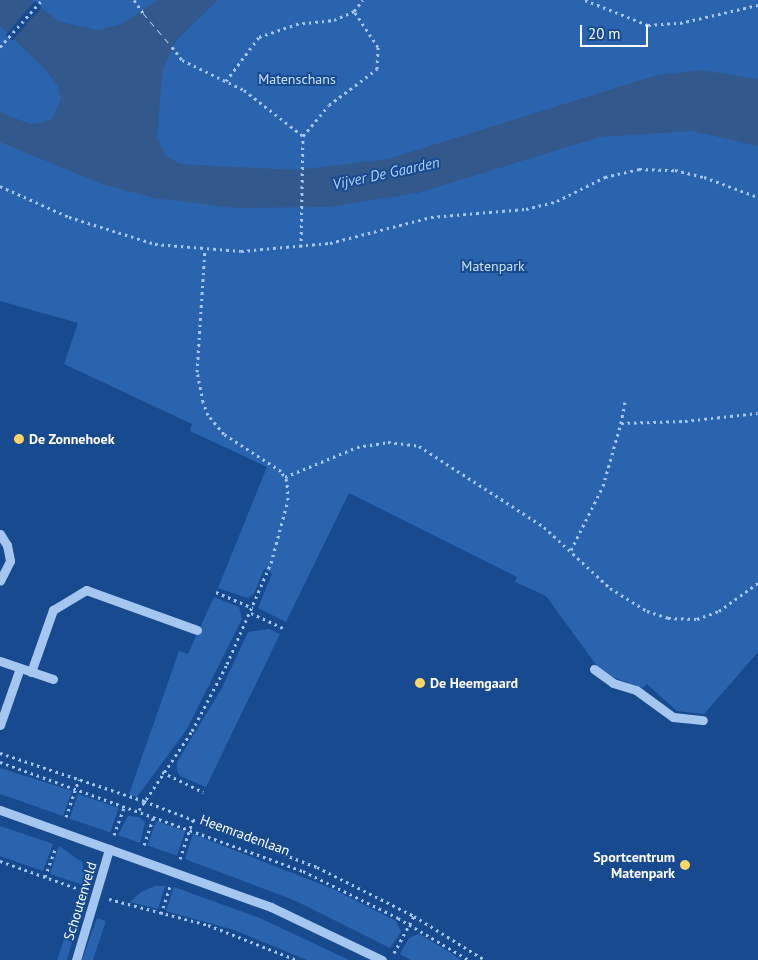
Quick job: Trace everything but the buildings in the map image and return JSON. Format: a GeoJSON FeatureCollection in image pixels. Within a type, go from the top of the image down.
{"type":"FeatureCollection","features":[{"type":"Feature","properties":{"kind":"street"},"geometry":{"type":"LineString","coordinates":[[0,534],[7,544],[10,561],[0,580]]}},
{"type":"Feature","properties":{"kind":"street"},"geometry":{"type":"LineString","coordinates":[[31,672],[53,610],[86,590],[196,630]]}},
{"type":"Feature","properties":{"kind":"street"},"geometry":{"type":"LineString","coordinates":[[0,661],[53,679]]}},
{"type":"Feature","properties":{"kind":"street"},"geometry":{"type":"LineString","coordinates":[[0,725],[20,668]]}},
{"type":"Feature","properties":{"kind":"street"},"geometry":{"type":"LineString","coordinates":[[594,669],[613,683],[636,690],[673,717],[703,720]]}},
{"type":"Feature","properties":{"kind":"street"},"geometry":{"type":"LineString","coordinates":[[0,810],[271,907],[382,960]]}},
{"type":"Feature","properties":{"kind":"street","name":"Schoutenveld"},"geometry":{"type":"LineString","coordinates":[[76,960],[109,849]]}},
{"type":"Feature","properties":{"kind":"path"},"geometry":{"type":"LineString","coordinates":[[0,47],[42,0]]}},
{"type":"Feature","properties":{"kind":"path"},"geometry":{"type":"LineString","coordinates":[[134,0],[143,13]]}},
{"type":"Feature","properties":{"kind":"path"},"geometry":{"type":"LineString","coordinates":[[226,81],[259,37],[296,24],[334,20],[354,11],[363,0]]}},
{"type":"Feature","properties":{"kind":"path"},"geometry":{"type":"LineString","coordinates":[[585,0],[648,25],[680,24],[758,5]]}},
{"type":"Feature","properties":{"kind":"path"},"geometry":{"type":"LineString","coordinates":[[301,247],[303,136],[328,105],[377,69],[378,47],[354,11]]}},
{"type":"Feature","properties":{"kind":"path"},"geometry":{"type":"LineString","coordinates":[[172,47],[182,60],[244,90],[303,136]]}},
{"type":"Feature","properties":{"kind":"path"},"geometry":{"type":"LineString","coordinates":[[0,186],[97,227],[168,246],[205,250],[256,251],[301,247],[342,240],[431,217],[505,213],[537,207],[605,177],[639,169],[675,170],[704,177],[758,197]]}},
{"type":"Feature","properties":{"kind":"path"},"geometry":{"type":"LineString","coordinates":[[139,810],[206,705],[251,612],[284,518],[288,490],[285,477],[274,464],[224,434],[202,402],[198,372],[205,250]]}},
{"type":"Feature","properties":{"kind":"path"},"geometry":{"type":"LineString","coordinates":[[571,550],[603,486],[625,402]]}},
{"type":"Feature","properties":{"kind":"path"},"geometry":{"type":"LineString","coordinates":[[621,423],[685,421],[758,413]]}},
{"type":"Feature","properties":{"kind":"path"},"geometry":{"type":"LineString","coordinates":[[285,477],[357,447],[388,442],[419,446],[532,519],[571,550],[624,599],[668,618],[690,620],[709,616],[758,583]]}},
{"type":"Feature","properties":{"kind":"path"},"geometry":{"type":"LineString","coordinates":[[216,592],[252,608]]}},
{"type":"Feature","properties":{"kind":"path"},"geometry":{"type":"LineString","coordinates":[[251,612],[283,628]]}},
{"type":"Feature","properties":{"kind":"path"},"geometry":{"type":"LineString","coordinates":[[0,753],[144,801],[317,867],[414,916],[485,960]]}},
{"type":"Feature","properties":{"kind":"path","name":"Heemradenlaan"},"geometry":{"type":"LineString","coordinates":[[0,762],[125,804],[303,871],[410,924],[469,960]]}},
{"type":"Feature","properties":{"kind":"path"},"geometry":{"type":"LineString","coordinates":[[162,772],[203,792]]}},
{"type":"Feature","properties":{"kind":"path"},"geometry":{"type":"LineString","coordinates":[[109,849],[125,804]]}},
{"type":"Feature","properties":{"kind":"path"},"geometry":{"type":"LineString","coordinates":[[138,860],[154,816]]}},
{"type":"Feature","properties":{"kind":"path"},"geometry":{"type":"LineString","coordinates":[[0,861],[96,895],[208,925],[297,960]]}},
{"type":"Feature","properties":{"kind":"path"},"geometry":{"type":"LineString","coordinates":[[390,960],[414,916]]}},
{"type":"Feature","properties":{"kind":"green space","name":"Matenpark"},"geometry":{"type":"Polygon","coordinates":[[[0,0],[758,0],[758,652],[704,714],[677,711],[647,684],[643,688],[610,676],[597,666],[546,596],[515,582],[517,577],[349,493],[286,622],[258,608],[272,573],[264,569],[254,594],[248,598],[218,588],[267,467],[190,431],[192,424],[64,364],[78,323],[0,301],[0,0]]]}},
{"type":"Feature","properties":{"kind":"green space"},"geometry":{"type":"Polygon","coordinates":[[[214,597],[239,607],[242,619],[187,729],[137,797],[129,794],[179,651],[188,654],[214,597]]]}},
{"type":"Feature","properties":{"kind":"green space"},"geometry":{"type":"Polygon","coordinates":[[[269,629],[280,634],[206,787],[180,776],[177,771],[177,762],[222,688],[248,632],[269,629]]]}},
{"type":"Feature","properties":{"kind":"green space"},"geometry":{"type":"Polygon","coordinates":[[[0,768],[72,791],[63,816],[0,794],[0,768]]]}},
{"type":"Feature","properties":{"kind":"green space"},"geometry":{"type":"Polygon","coordinates":[[[78,794],[119,808],[110,833],[70,819],[78,794]]]}},
{"type":"Feature","properties":{"kind":"green space"},"geometry":{"type":"Polygon","coordinates":[[[128,816],[139,817],[145,822],[140,843],[118,835],[128,816]]]}},
{"type":"Feature","properties":{"kind":"green space"},"geometry":{"type":"Polygon","coordinates":[[[156,821],[185,831],[177,856],[148,846],[156,821]]]}},
{"type":"Feature","properties":{"kind":"green space"},"geometry":{"type":"Polygon","coordinates":[[[0,826],[53,844],[43,871],[0,856],[0,826]]]}},
{"type":"Feature","properties":{"kind":"green space"},"geometry":{"type":"Polygon","coordinates":[[[193,834],[333,889],[396,921],[401,932],[390,948],[296,901],[185,859],[193,834]]]}},
{"type":"Feature","properties":{"kind":"green space"},"geometry":{"type":"Polygon","coordinates":[[[59,846],[82,862],[89,887],[50,874],[59,846]]]}},
{"type":"Feature","properties":{"kind":"green space"},"geometry":{"type":"Polygon","coordinates":[[[155,886],[165,886],[158,909],[130,902],[141,892],[155,886]]]}},
{"type":"Feature","properties":{"kind":"green space"},"geometry":{"type":"Polygon","coordinates":[[[174,887],[262,919],[349,960],[307,960],[234,930],[166,911],[174,887]]]}},
{"type":"Feature","properties":{"kind":"green space"},"geometry":{"type":"Polygon","coordinates":[[[76,902],[85,905],[67,960],[57,960],[76,902]]]}},
{"type":"Feature","properties":{"kind":"green space"},"geometry":{"type":"Polygon","coordinates":[[[97,918],[106,921],[93,960],[82,960],[97,918]]]}},
{"type":"Feature","properties":{"kind":"green space"},"geometry":{"type":"Polygon","coordinates":[[[419,934],[461,960],[411,960],[400,954],[409,938],[419,934]]]}},
{"type":"Feature","properties":{"kind":"water","name":"Vijver De Gaarden"},"geometry":{"type":"Polygon","coordinates":[[[0,0],[30,0],[61,22],[98,30],[122,24],[158,0],[218,0],[176,41],[163,69],[157,137],[165,155],[180,164],[296,170],[388,159],[654,76],[700,70],[758,79],[758,146],[692,131],[600,137],[418,193],[329,207],[235,208],[154,198],[102,184],[0,142],[0,112],[30,124],[42,123],[52,119],[61,99],[57,84],[44,68],[0,26],[0,0]]]}},
{"type":"Feature","properties":{"kind":"pier"},"geometry":{"type":"Polygon","coordinates":[[[35,1],[42,7],[12,41],[5,35],[35,1]]]}},
{"type":"Feature","properties":{"kind":"ferry route"},"geometry":{"type":"LineString","coordinates":[[143,13],[172,47]]}},
{"type":"Feature","properties":{"kind":"place","name":"De Zonnehoek"},"geometry":{"type":"Point","coordinates":[19,439]}},
{"type":"Feature","properties":{"kind":"place","name":"De Heemgaard"},"geometry":{"type":"Point","coordinates":[420,683]}},
{"type":"Feature","properties":{"kind":"place","name":"Sportcentrum Matenpark"},"geometry":{"type":"Point","coordinates":[685,865]}},
{"type":"Feature","properties":{"kind":"park label","name":"Matenschans"},"geometry":{"type":"Point","coordinates":[297,79]}}]}
